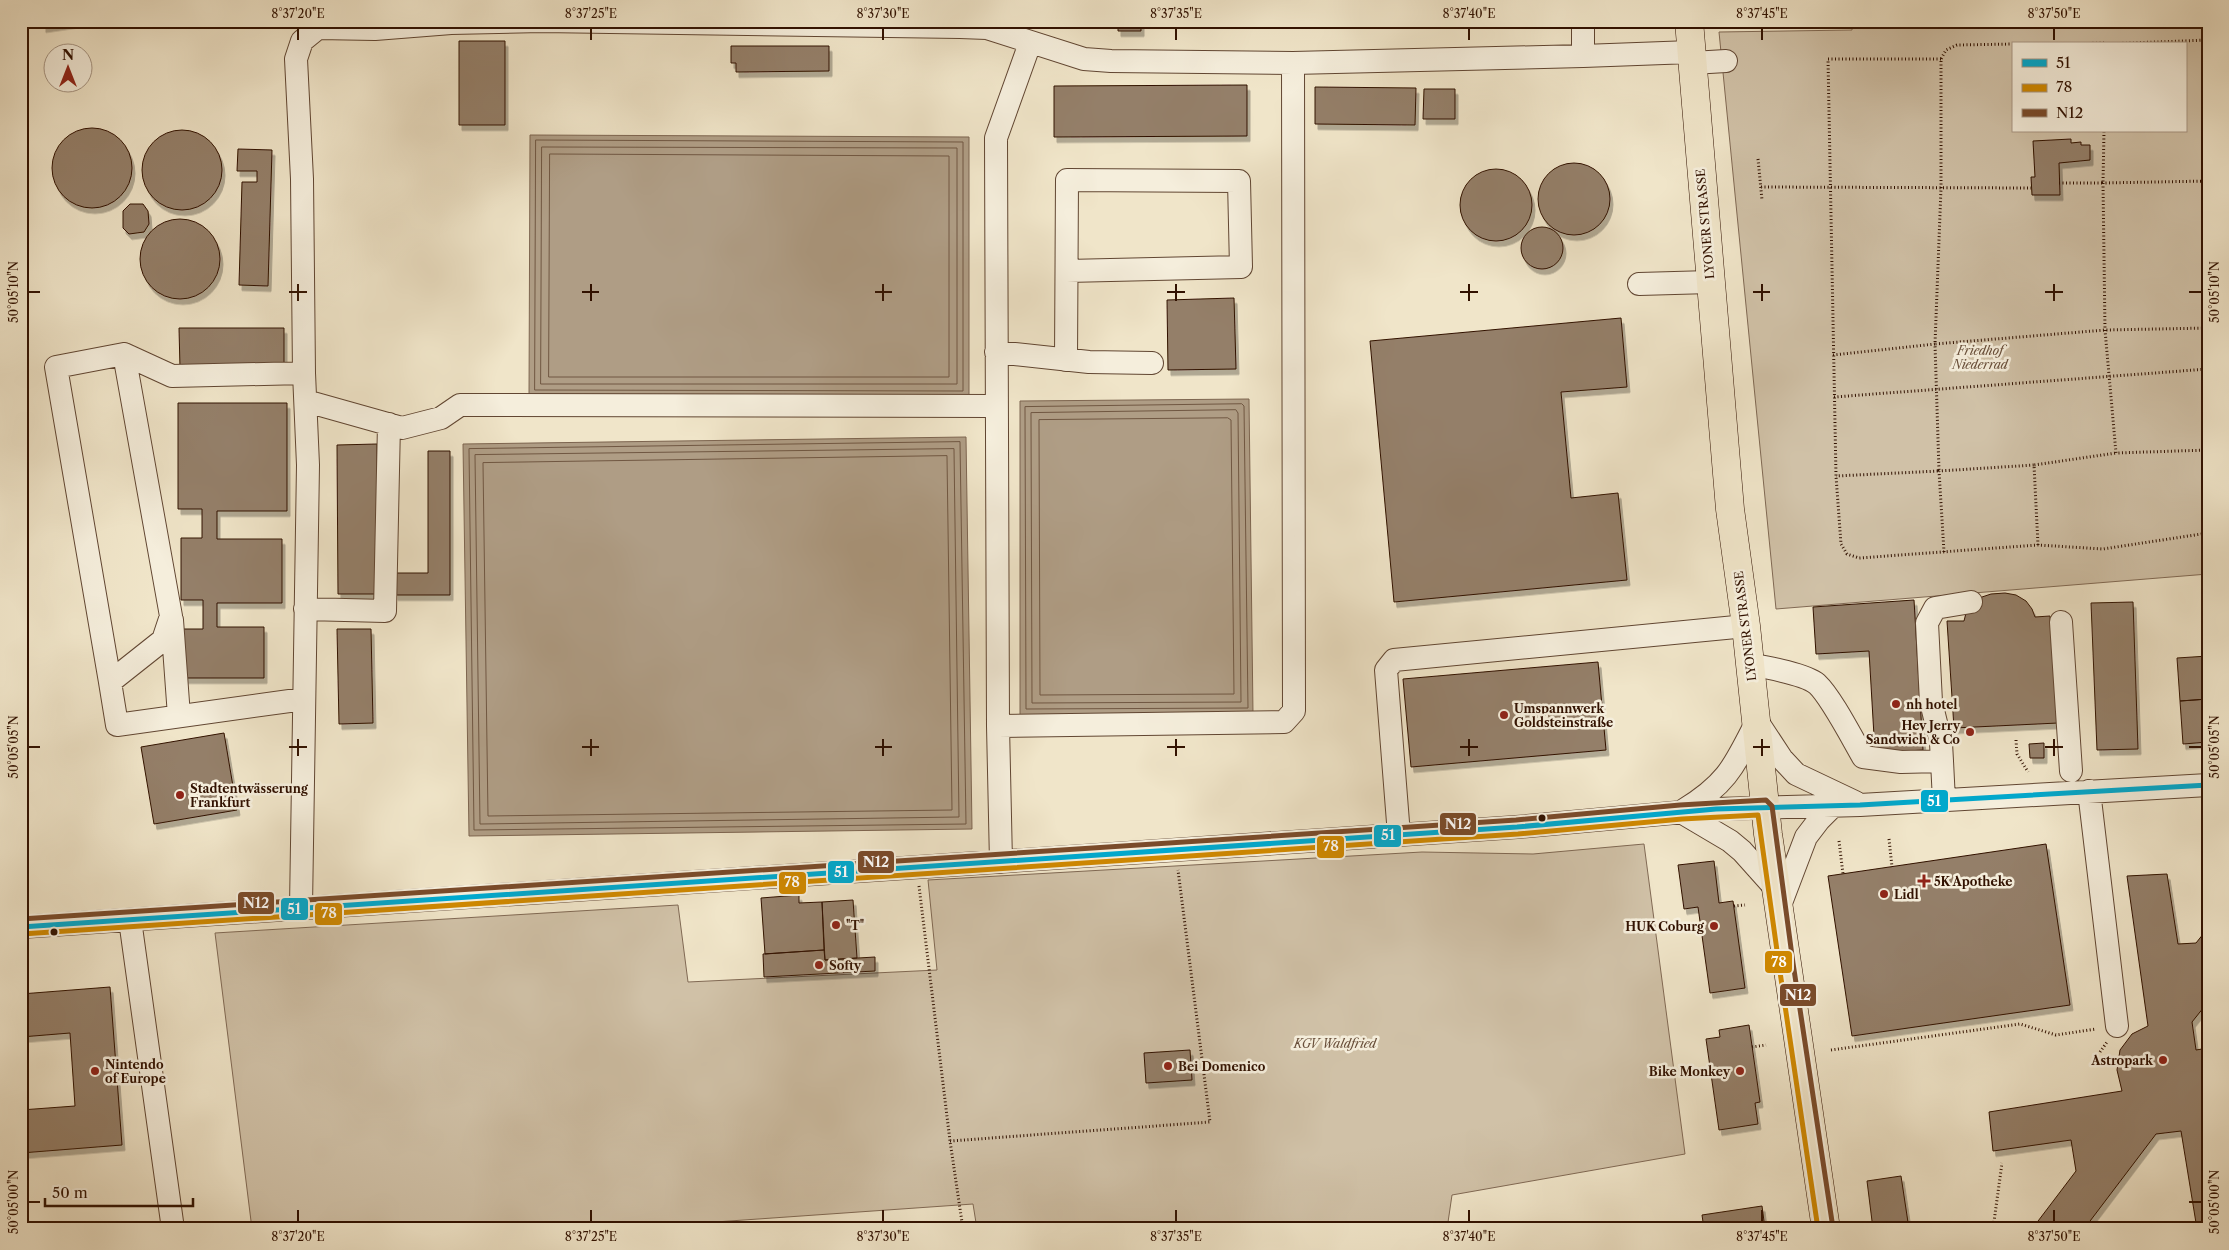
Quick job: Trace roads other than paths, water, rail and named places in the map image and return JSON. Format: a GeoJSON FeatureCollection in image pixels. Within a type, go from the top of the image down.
{"type":"FeatureCollection","features":[{"type":"Feature","properties":{"kind":"main road","name":"LYONER STRASSE"},"geometry":{"type":"LineString","coordinates":[[1689,21],[1730,509],[1746,626],[1765,807],[1777,898],[1826,1229]]}},
{"type":"Feature","properties":{"kind":"street"},"geometry":{"type":"LineString","coordinates":[[301,907],[308,466],[304,373],[302,179],[296,59],[302,41],[318,28],[375,29],[451,22],[593,21],[960,24],[987,28],[1084,59],[1111,61],[1294,63],[1583,56],[1691,58],[1726,61]]}},
{"type":"Feature","properties":{"kind":"street"},"geometry":{"type":"LineString","coordinates":[[1583,21],[1583,56]]}},
{"type":"Feature","properties":{"kind":"street"},"geometry":{"type":"LineString","coordinates":[[1001,862],[998,726],[996,138],[1030,43]]}},
{"type":"Feature","properties":{"kind":"street"},"geometry":{"type":"LineString","coordinates":[[998,726],[1284,722],[1294,711],[1294,63]]}},
{"type":"Feature","properties":{"kind":"street"},"geometry":{"type":"LineString","coordinates":[[1066,360],[1067,180],[1239,181],[1241,267],[1067,271]]}},
{"type":"Feature","properties":{"kind":"street"},"geometry":{"type":"LineString","coordinates":[[1639,284],[1710,282]]}},
{"type":"Feature","properties":{"kind":"street"},"geometry":{"type":"LineString","coordinates":[[996,352],[1066,360],[1152,363]]}},
{"type":"Feature","properties":{"kind":"street"},"geometry":{"type":"LineString","coordinates":[[304,373],[172,376],[124,354],[56,367],[118,725],[304,699]]}},
{"type":"Feature","properties":{"kind":"street"},"geometry":{"type":"LineString","coordinates":[[124,354],[171,616],[179,716]]}},
{"type":"Feature","properties":{"kind":"street"},"geometry":{"type":"LineString","coordinates":[[306,401],[402,428],[441,418],[460,405],[996,406]]}},
{"type":"Feature","properties":{"kind":"street"},"geometry":{"type":"LineString","coordinates":[[305,609],[385,611],[389,424]]}},
{"type":"Feature","properties":{"kind":"street"},"geometry":{"type":"LineString","coordinates":[[1944,800],[1940,743],[1931,702],[1927,623],[1935,608],[1971,602]]}},
{"type":"Feature","properties":{"kind":"street"},"geometry":{"type":"LineString","coordinates":[[110,682],[163,640],[171,616]]}},
{"type":"Feature","properties":{"kind":"street"},"geometry":{"type":"LineString","coordinates":[[2061,622],[2071,771]]}},
{"type":"Feature","properties":{"kind":"street"},"geometry":{"type":"LineString","coordinates":[[1399,835],[1386,670],[1394,660],[1746,626]]}},
{"type":"Feature","properties":{"kind":"street"},"geometry":{"type":"LineString","coordinates":[[1749,664],[1780,670],[1816,683],[1834,708],[1863,757],[1901,762],[1942,761]]}},
{"type":"Feature","properties":{"kind":"street"},"geometry":{"type":"LineString","coordinates":[[1681,812],[1707,796],[1722,782],[1734,767],[1757,721]]}},
{"type":"Feature","properties":{"kind":"street"},"geometry":{"type":"LineString","coordinates":[[1757,721],[1782,759],[1796,774],[1860,805]]}},
{"type":"Feature","properties":{"kind":"street"},"geometry":{"type":"LineString","coordinates":[[21,927],[1517,827],[1681,812],[1765,807],[1860,805],[2208,785]]}},
{"type":"Feature","properties":{"kind":"street"},"geometry":{"type":"LineString","coordinates":[[2089,791],[2116,1026]]}},
{"type":"Feature","properties":{"kind":"street"},"geometry":{"type":"LineString","coordinates":[[1681,812],[1730,841],[1742,851],[1777,898],[1806,837],[1819,820],[1834,806]]}},
{"type":"Feature","properties":{"kind":"street"},"geometry":{"type":"LineString","coordinates":[[130,920],[173,1229]]}},
{"type":"Feature","properties":{"kind":"water"},"geometry":{"type":"Polygon","coordinates":[[[530,135],[969,137],[969,397],[529,396],[530,135]]]}},
{"type":"Feature","properties":{"kind":"water"},"geometry":{"type":"Polygon","coordinates":[[[1249,399],[1253,714],[1020,715],[1020,401],[1249,399]]]}},
{"type":"Feature","properties":{"kind":"water"},"geometry":{"type":"Polygon","coordinates":[[[966,437],[972,829],[469,836],[463,444],[966,437]]]}},
{"type":"Feature","properties":{"kind":"place","name":"nh hotel"},"geometry":{"type":"Point","coordinates":[1896,704]}},
{"type":"Feature","properties":{"kind":"place","name":"Umspannwerk Goldsteinstraße"},"geometry":{"type":"Point","coordinates":[1504,715]}},
{"type":"Feature","properties":{"kind":"place","name":"Hey Jerry Sandwich & Co"},"geometry":{"type":"Point","coordinates":[1970,732]}},
{"type":"Feature","properties":{"kind":"place","name":"Stadtentwässerung Frankfurt"},"geometry":{"type":"Point","coordinates":[180,795]}},
{"type":"Feature","properties":{"kind":"place","name":"5K Apotheke"},"geometry":{"type":"Point","coordinates":[1924,881]}},
{"type":"Feature","properties":{"kind":"place","name":"Lidl"},"geometry":{"type":"Point","coordinates":[1884,894]}},
{"type":"Feature","properties":{"kind":"place","name":"\"T\""},"geometry":{"type":"Point","coordinates":[836,925]}},
{"type":"Feature","properties":{"kind":"place","name":"HUK Coburg"},"geometry":{"type":"Point","coordinates":[1714,926]}},
{"type":"Feature","properties":{"kind":"place","name":"Softy"},"geometry":{"type":"Point","coordinates":[819,965]}},
{"type":"Feature","properties":{"kind":"place","name":"Astropark"},"geometry":{"type":"Point","coordinates":[2163,1060]}},
{"type":"Feature","properties":{"kind":"place","name":"Bei Domenico"},"geometry":{"type":"Point","coordinates":[1168,1066]}},
{"type":"Feature","properties":{"kind":"place","name":"Nintendo of Europe"},"geometry":{"type":"Point","coordinates":[95,1071]}},
{"type":"Feature","properties":{"kind":"place","name":"Bike Monkey"},"geometry":{"type":"Point","coordinates":[1740,1071]}},
{"type":"Feature","properties":{"kind":"park label","name":"Friedhof Niederrad"},"geometry":{"type":"Point","coordinates":[1980,357]}},
{"type":"Feature","properties":{"kind":"park label","name":"KGV Waldfried"},"geometry":{"type":"Point","coordinates":[1335,1043]}}]}
